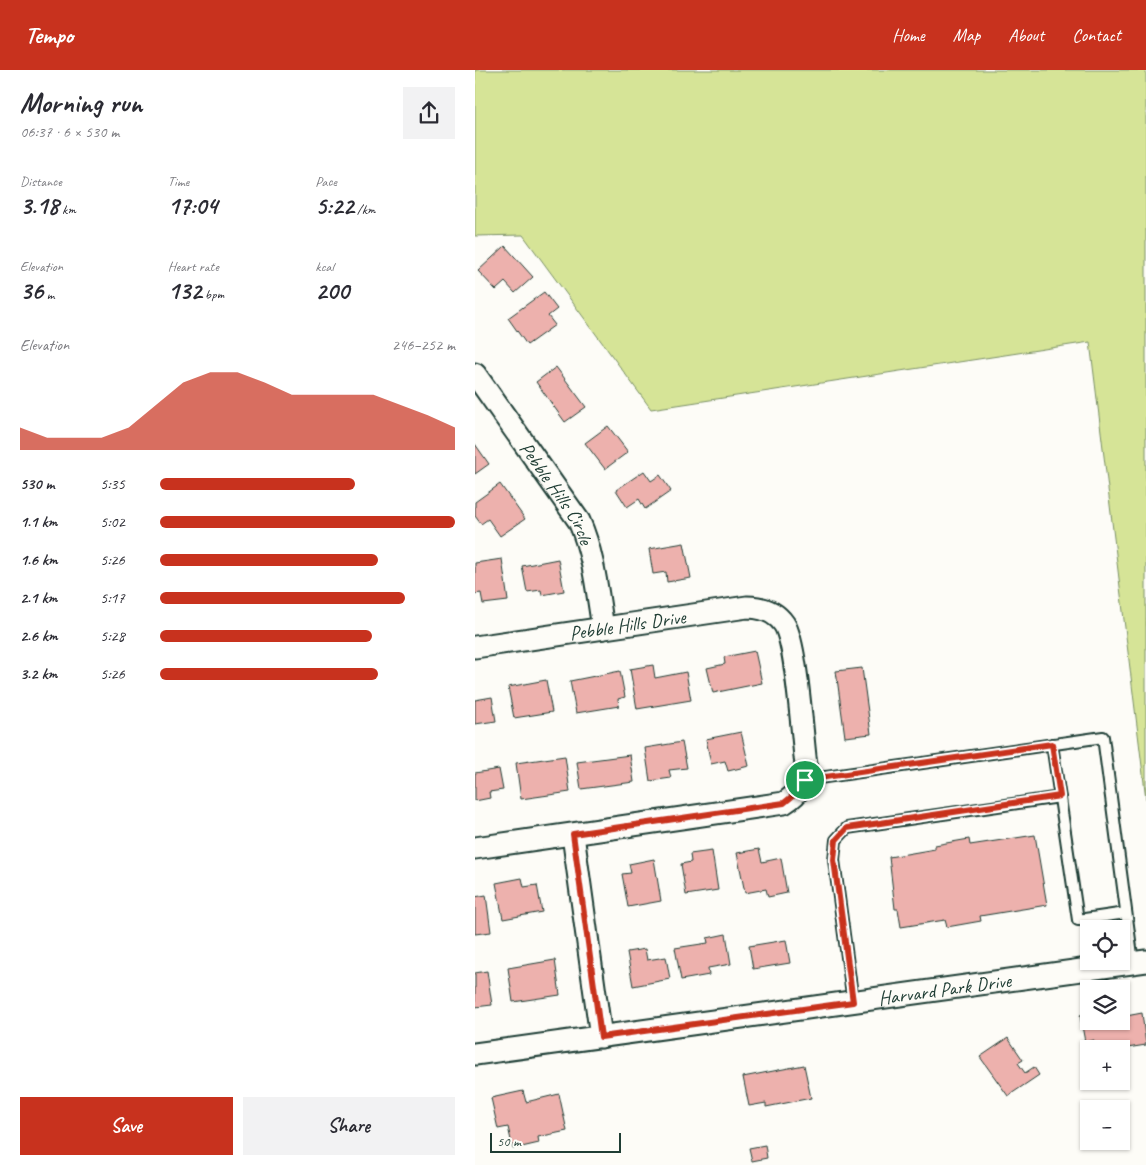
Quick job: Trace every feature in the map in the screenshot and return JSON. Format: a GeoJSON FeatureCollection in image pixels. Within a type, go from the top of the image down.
{"type":"FeatureCollection","features":[{"type":"Feature","properties":{"kind":"street","name":"Pebble Hills Circle"},"geometry":{"type":"LineString","coordinates":[[475,374],[579,521],[588,542],[593,564],[603,628]]}},
{"type":"Feature","properties":{"kind":"street","name":"Pebble Hills Drive"},"geometry":{"type":"LineString","coordinates":[[475,646],[747,607],[758,607],[777,616],[783,623],[791,643],[806,764],[805,780]]}},
{"type":"Feature","properties":{"kind":"street"},"geometry":{"type":"LineString","coordinates":[[475,848],[784,803],[800,790],[805,780]]}},
{"type":"Feature","properties":{"kind":"street"},"geometry":{"type":"LineString","coordinates":[[573,834],[601,1037]]}},
{"type":"Feature","properties":{"kind":"street","name":"Harvard Park Drive"},"geometry":{"type":"LineString","coordinates":[[475,1054],[1139,962]]}},
{"type":"Feature","properties":{"kind":"lane"},"geometry":{"type":"LineString","coordinates":[[805,780],[1103,737],[1126,913],[1139,962]]}},
{"type":"Feature","properties":{"kind":"lane"},"geometry":{"type":"LineString","coordinates":[[1052,744],[1077,920],[1126,913]]}},
{"type":"Feature","properties":{"kind":"lane"},"geometry":{"type":"LineString","coordinates":[[853,1002],[833,848],[840,834],[847,828],[1060,796]]}},
{"type":"Feature","properties":{"kind":"green space"},"geometry":{"type":"Polygon","coordinates":[[[475,70],[1146,70],[1146,799],[1090,342],[651,409],[523,235],[475,236],[475,70]]]}},
{"type":"Feature","properties":{"kind":"building"},"geometry":{"type":"Polygon","coordinates":[[[505,246],[533,277],[515,293],[505,282],[496,290],[478,271],[505,246]]]}},
{"type":"Feature","properties":{"kind":"building"},"geometry":{"type":"Polygon","coordinates":[[[544,292],[557,309],[548,316],[555,325],[527,345],[508,318],[544,292]]]}},
{"type":"Feature","properties":{"kind":"building"},"geometry":{"type":"Polygon","coordinates":[[[556,367],[586,407],[565,422],[536,382],[556,367]]]}},
{"type":"Feature","properties":{"kind":"building"},"geometry":{"type":"Polygon","coordinates":[[[608,426],[628,452],[605,469],[585,443],[608,426]]]}},
{"type":"Feature","properties":{"kind":"building"},"geometry":{"type":"Polygon","coordinates":[[[475,444],[489,464],[475,474],[475,444]]]}},
{"type":"Feature","properties":{"kind":"building"},"geometry":{"type":"Polygon","coordinates":[[[644,471],[651,481],[660,475],[671,491],[645,509],[639,499],[627,507],[616,490],[644,471]]]}},
{"type":"Feature","properties":{"kind":"building"},"geometry":{"type":"Polygon","coordinates":[[[500,484],[525,519],[500,536],[488,519],[481,524],[475,516],[475,502],[500,484]]]}},
{"type":"Feature","properties":{"kind":"building"},"geometry":{"type":"Polygon","coordinates":[[[684,543],[691,578],[667,582],[666,572],[653,574],[649,549],[684,543]]]}},
{"type":"Feature","properties":{"kind":"building"},"geometry":{"type":"Polygon","coordinates":[[[502,559],[508,601],[483,604],[481,593],[475,594],[475,563],[502,559]]]}},
{"type":"Feature","properties":{"kind":"building"},"geometry":{"type":"Polygon","coordinates":[[[558,559],[564,591],[542,595],[541,590],[527,592],[522,566],[558,559]]]}},
{"type":"Feature","properties":{"kind":"building"},"geometry":{"type":"Polygon","coordinates":[[[755,651],[762,683],[713,693],[707,668],[725,664],[724,657],[755,651]]]}},
{"type":"Feature","properties":{"kind":"building"},"geometry":{"type":"Polygon","coordinates":[[[653,665],[655,678],[686,672],[691,700],[637,709],[630,669],[653,665]]]}},
{"type":"Feature","properties":{"kind":"building"},"geometry":{"type":"Polygon","coordinates":[[[862,668],[871,734],[845,737],[836,671],[862,668]]]}},
{"type":"Feature","properties":{"kind":"building"},"geometry":{"type":"Polygon","coordinates":[[[620,671],[625,697],[618,699],[619,706],[576,713],[570,681],[620,671]]]}},
{"type":"Feature","properties":{"kind":"building"},"geometry":{"type":"Polygon","coordinates":[[[546,680],[552,712],[514,718],[508,687],[546,680]]]}},
{"type":"Feature","properties":{"kind":"building"},"geometry":{"type":"Polygon","coordinates":[[[492,697],[496,721],[475,724],[475,700],[492,697]]]}},
{"type":"Feature","properties":{"kind":"building"},"geometry":{"type":"Polygon","coordinates":[[[741,732],[749,766],[728,771],[725,761],[711,764],[706,739],[741,732]]]}},
{"type":"Feature","properties":{"kind":"building"},"geometry":{"type":"Polygon","coordinates":[[[682,742],[687,768],[669,770],[671,778],[650,781],[645,748],[682,742]]]}},
{"type":"Feature","properties":{"kind":"building"},"geometry":{"type":"Polygon","coordinates":[[[630,755],[634,782],[581,789],[577,762],[630,755]]]}},
{"type":"Feature","properties":{"kind":"building"},"geometry":{"type":"Polygon","coordinates":[[[565,756],[570,792],[521,799],[516,763],[565,756]]]}},
{"type":"Feature","properties":{"kind":"building"},"geometry":{"type":"Polygon","coordinates":[[[499,769],[503,790],[489,792],[490,798],[475,801],[475,773],[499,769]]]}},
{"type":"Feature","properties":{"kind":"building"},"geometry":{"type":"Polygon","coordinates":[[[1035,835],[1047,905],[980,916],[981,921],[947,927],[945,920],[901,927],[898,909],[895,909],[889,857],[935,849],[935,845],[969,839],[970,845],[1035,835]]]}},
{"type":"Feature","properties":{"kind":"building"},"geometry":{"type":"Polygon","coordinates":[[[759,849],[762,862],[781,858],[787,893],[768,897],[766,889],[745,893],[737,853],[759,849]]]}},
{"type":"Feature","properties":{"kind":"building"},"geometry":{"type":"Polygon","coordinates":[[[712,851],[718,890],[686,895],[681,864],[691,862],[690,854],[712,851]]]}},
{"type":"Feature","properties":{"kind":"building"},"geometry":{"type":"Polygon","coordinates":[[[654,859],[661,901],[628,907],[622,874],[631,873],[629,864],[654,859]]]}},
{"type":"Feature","properties":{"kind":"building"},"geometry":{"type":"Polygon","coordinates":[[[522,878],[524,887],[537,885],[542,912],[503,919],[496,883],[522,878]]]}},
{"type":"Feature","properties":{"kind":"building"},"geometry":{"type":"Polygon","coordinates":[[[486,895],[491,932],[475,934],[475,897],[486,895]]]}},
{"type":"Feature","properties":{"kind":"building"},"geometry":{"type":"Polygon","coordinates":[[[726,934],[731,964],[708,968],[709,975],[681,980],[675,948],[708,943],[707,938],[726,934]]]}},
{"type":"Feature","properties":{"kind":"building"},"geometry":{"type":"Polygon","coordinates":[[[786,940],[790,963],[753,969],[749,946],[786,940]]]}},
{"type":"Feature","properties":{"kind":"building"},"geometry":{"type":"Polygon","coordinates":[[[645,949],[647,960],[666,957],[670,979],[633,986],[627,952],[645,949]]]}},
{"type":"Feature","properties":{"kind":"building"},"geometry":{"type":"Polygon","coordinates":[[[555,960],[560,995],[513,1002],[508,968],[555,960]]]}},
{"type":"Feature","properties":{"kind":"building"},"geometry":{"type":"Polygon","coordinates":[[[487,971],[492,1005],[475,1007],[475,973],[487,971]]]}},
{"type":"Feature","properties":{"kind":"building"},"geometry":{"type":"Polygon","coordinates":[[[1142,1013],[1146,1045],[1130,1048],[1130,1040],[1085,1040],[1083,1030],[1130,1030],[1130,1015],[1142,1013]]]}},
{"type":"Feature","properties":{"kind":"building"},"geometry":{"type":"Polygon","coordinates":[[[1008,1038],[1023,1060],[1018,1063],[1025,1073],[1034,1067],[1039,1075],[1008,1096],[980,1057],[1008,1038]]]}},
{"type":"Feature","properties":{"kind":"building"},"geometry":{"type":"Polygon","coordinates":[[[804,1065],[811,1098],[766,1107],[766,1103],[749,1106],[743,1077],[804,1065]]]}},
{"type":"Feature","properties":{"kind":"building"},"geometry":{"type":"Polygon","coordinates":[[[523,1091],[526,1102],[559,1094],[567,1131],[538,1137],[539,1143],[513,1149],[508,1127],[498,1129],[491,1098],[523,1091]]]}},
{"type":"Feature","properties":{"kind":"building"},"geometry":{"type":"Polygon","coordinates":[[[765,1145],[767,1158],[752,1161],[749,1148],[765,1145]]]}},
{"type":"Feature","properties":{"kind":"route"},"geometry":{"type":"LineString","coordinates":[[1052,744],[1060,796],[892,820],[847,828],[840,834],[833,848],[853,1002],[601,1037],[573,834],[784,803],[800,790],[805,780],[1052,744]]}}]}
